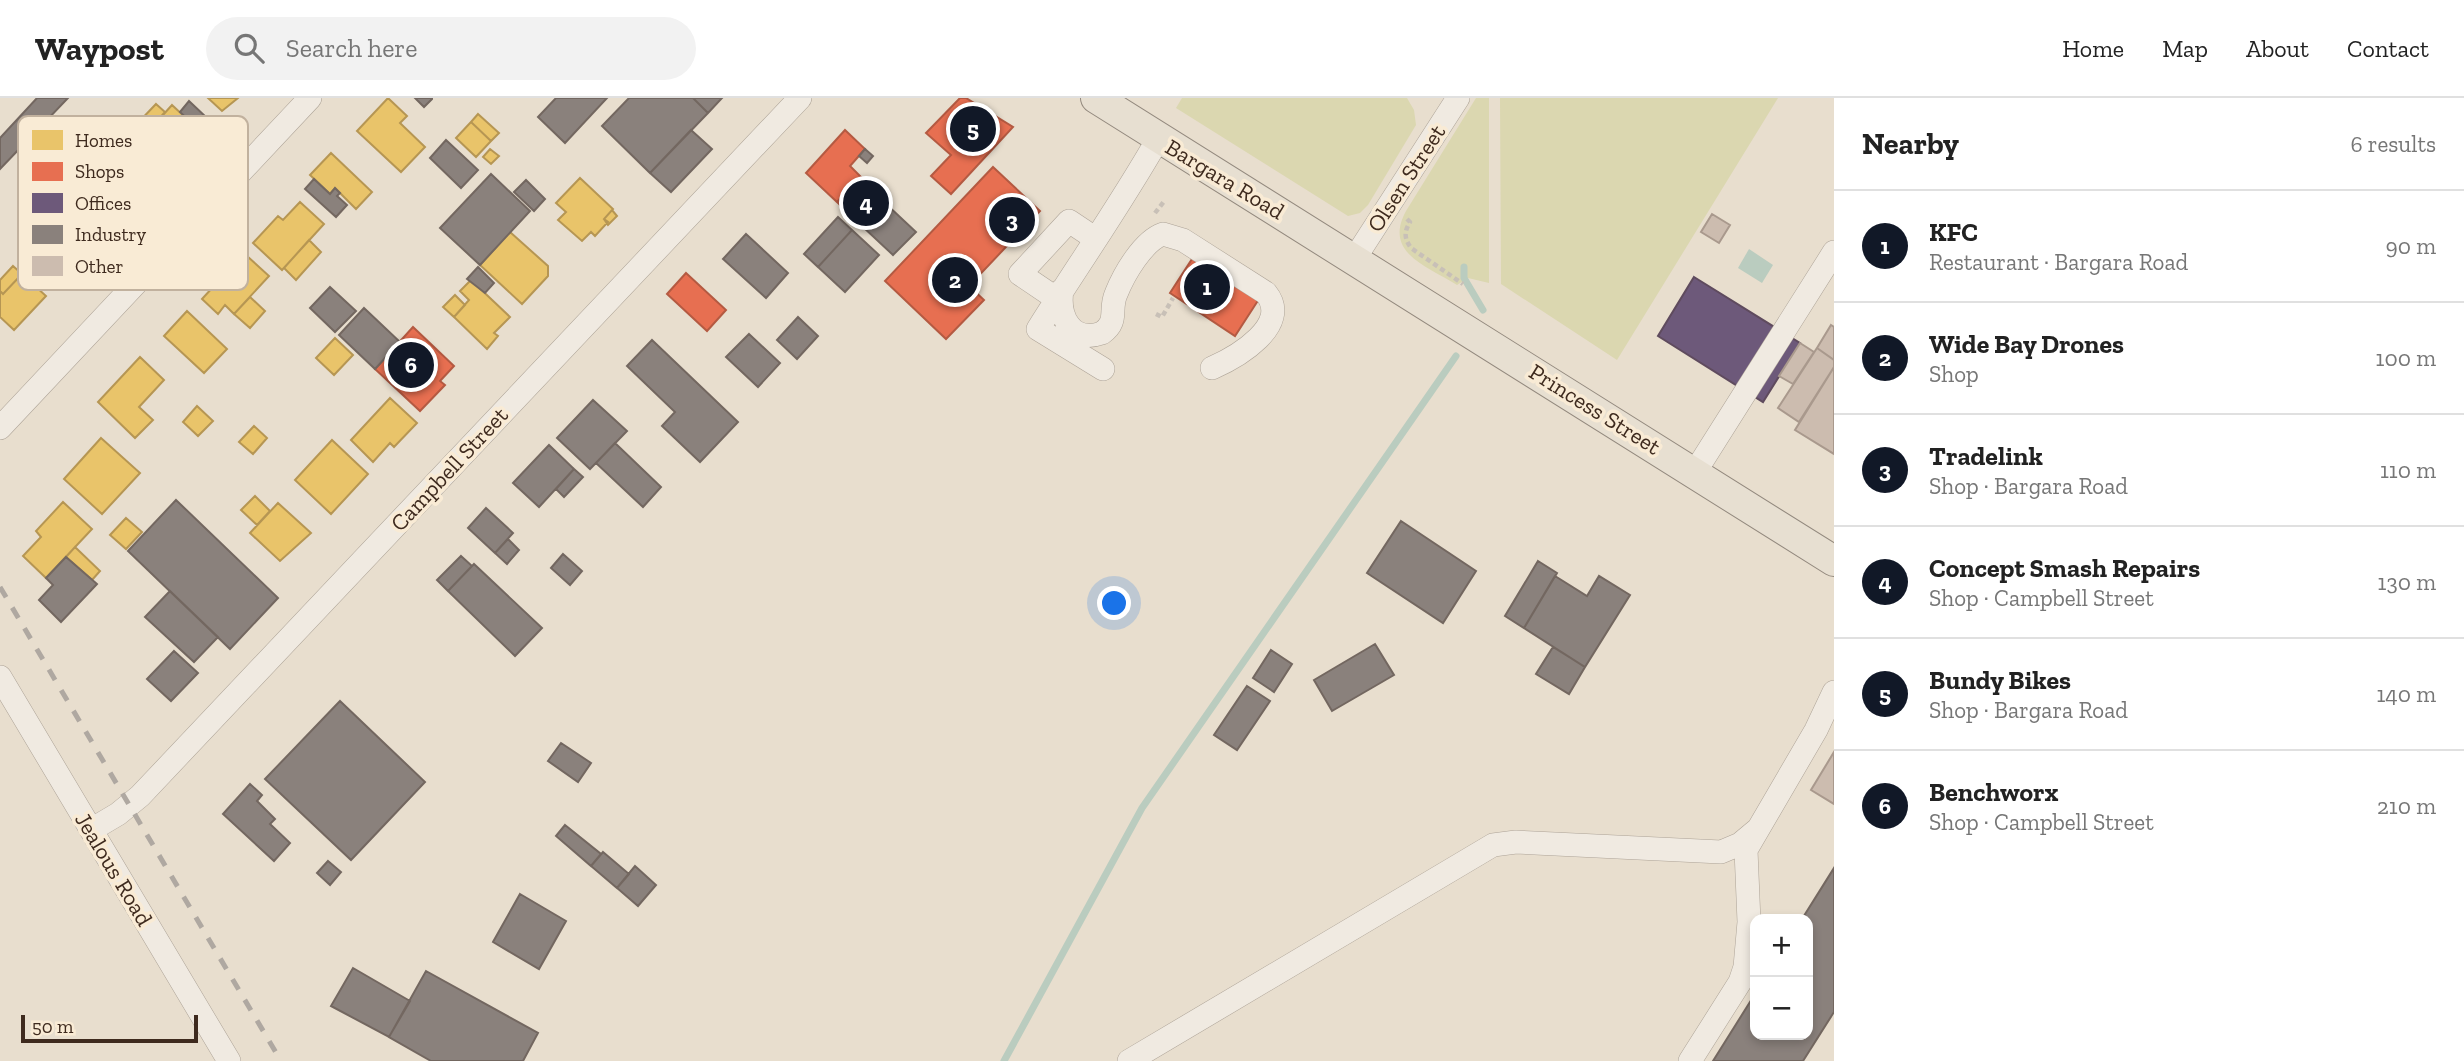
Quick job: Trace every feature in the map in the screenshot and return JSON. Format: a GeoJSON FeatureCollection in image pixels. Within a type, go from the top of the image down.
{"type":"FeatureCollection","features":[{"type":"Feature","properties":{"kind":"main road","name":"Bargara Road"},"geometry":{"type":"LineString","coordinates":[[1096,98],[1158,139],[1355,258]]}},
{"type":"Feature","properties":{"kind":"main road","name":"Princess Street"},"geometry":{"type":"LineString","coordinates":[[1355,258],[1834,561]]}},
{"type":"Feature","properties":{"kind":"street"},"geometry":{"type":"LineString","coordinates":[[248,164],[310,98]]}},
{"type":"Feature","properties":{"kind":"street","name":"Campbell Street"},"geometry":{"type":"LineString","coordinates":[[91,830],[118,814],[140,796],[800,98]]}},
{"type":"Feature","properties":{"kind":"street","name":"Olsen Street"},"geometry":{"type":"LineString","coordinates":[[1355,258],[1448,101]]}},
{"type":"Feature","properties":{"kind":"street"},"geometry":{"type":"LineString","coordinates":[[1103,369],[1038,329],[1096,239],[1114,217],[1158,139]]}},
{"type":"Feature","properties":{"kind":"street"},"geometry":{"type":"LineString","coordinates":[[1060,295],[1020,274],[1069,221],[1096,239]]}},
{"type":"Feature","properties":{"kind":"street"},"geometry":{"type":"LineString","coordinates":[[1060,295],[1061,314],[1071,329],[1087,335],[1102,333],[1115,317],[1116,292],[1150,240],[1163,234],[1182,240],[1266,293],[1274,307],[1274,316],[1266,330],[1212,368]]}},
{"type":"Feature","properties":{"kind":"street"},"geometry":{"type":"LineString","coordinates":[[1695,472],[1834,252]]}},
{"type":"Feature","properties":{"kind":"street"},"geometry":{"type":"LineString","coordinates":[[0,428],[130,290]]}},
{"type":"Feature","properties":{"kind":"street","name":"Jealous Road"},"geometry":{"type":"LineString","coordinates":[[0,677],[229,1061]]}},
{"type":"Feature","properties":{"kind":"street"},"geometry":{"type":"LineString","coordinates":[[1690,1061],[1740,982],[1745,967],[1749,922],[1746,850],[1816,730],[1834,692]]}},
{"type":"Feature","properties":{"kind":"street"},"geometry":{"type":"LineString","coordinates":[[1129,1061],[1493,845],[1516,842],[1710,853],[1731,849],[1758,829]]}},
{"type":"Feature","properties":{"kind":"path"},"geometry":{"type":"LineString","coordinates":[[1388,206],[1410,222],[1405,231],[1405,240],[1411,248],[1463,285]]}},
{"type":"Feature","properties":{"kind":"path"},"geometry":{"type":"LineString","coordinates":[[1156,314],[1161,317],[1173,298]]}},
{"type":"Feature","properties":{"kind":"shaded area"},"geometry":{"type":"Polygon","coordinates":[[[1182,98],[1407,98],[1414,110],[1416,125],[1368,205],[1360,213],[1348,216],[1176,108],[1182,98]]]}},
{"type":"Feature","properties":{"kind":"shaded area"},"geometry":{"type":"Polygon","coordinates":[[[1476,98],[1489,98],[1489,283],[1468,278],[1457,285],[1412,257],[1400,238],[1400,225],[1476,98]]]}},
{"type":"Feature","properties":{"kind":"shaded area"},"geometry":{"type":"Polygon","coordinates":[[[1500,98],[1778,98],[1617,360],[1501,284],[1500,98]]]}},
{"type":"Feature","properties":{"kind":"shaded area"},"geometry":{"type":"Polygon","coordinates":[[[1749,249],[1773,265],[1762,283],[1738,268],[1749,249]]]}},
{"type":"Feature","properties":{"kind":"building: Homes"},"geometry":{"type":"Polygon","coordinates":[[[208,98],[238,98],[222,111],[208,98]]]}},
{"type":"Feature","properties":{"kind":"building: Homes"},"geometry":{"type":"Polygon","coordinates":[[[388,98],[407,116],[400,123],[425,147],[401,172],[357,131],[388,98]]]}},
{"type":"Feature","properties":{"kind":"building: Homes"},"geometry":{"type":"Polygon","coordinates":[[[156,104],[165,112],[162,116],[145,116],[156,104]]]}},
{"type":"Feature","properties":{"kind":"building: Homes"},"geometry":{"type":"Polygon","coordinates":[[[172,105],[184,116],[162,116],[172,105]]]}},
{"type":"Feature","properties":{"kind":"building: Homes"},"geometry":{"type":"Polygon","coordinates":[[[478,114],[499,133],[491,141],[471,122],[478,114]]]}},
{"type":"Feature","properties":{"kind":"building: Homes"},"geometry":{"type":"Polygon","coordinates":[[[471,122],[491,141],[476,157],[456,138],[471,122]]]}},
{"type":"Feature","properties":{"kind":"building: Homes"},"geometry":{"type":"Polygon","coordinates":[[[490,149],[499,156],[491,164],[483,157],[490,149]]]}},
{"type":"Feature","properties":{"kind":"building: Homes"},"geometry":{"type":"Polygon","coordinates":[[[331,153],[372,192],[356,209],[335,188],[330,194],[310,175],[331,153]]]}},
{"type":"Feature","properties":{"kind":"building: Homes"},"geometry":{"type":"Polygon","coordinates":[[[580,178],[613,209],[604,219],[608,222],[595,236],[591,232],[582,241],[558,220],[566,212],[556,203],[580,178]]]}},
{"type":"Feature","properties":{"kind":"building: Homes"},"geometry":{"type":"Polygon","coordinates":[[[300,202],[324,224],[282,270],[253,243],[278,216],[283,220],[300,202]]]}},
{"type":"Feature","properties":{"kind":"building: Homes"},"geometry":{"type":"Polygon","coordinates":[[[612,210],[617,216],[608,225],[604,219],[612,210]]]}},
{"type":"Feature","properties":{"kind":"building: Homes"},"geometry":{"type":"Polygon","coordinates":[[[510,232],[548,266],[548,276],[522,304],[480,265],[510,232]]]}},
{"type":"Feature","properties":{"kind":"building: Homes"},"geometry":{"type":"Polygon","coordinates":[[[309,240],[321,252],[296,280],[284,268],[309,240]]]}},
{"type":"Feature","properties":{"kind":"building: Homes"},"geometry":{"type":"Polygon","coordinates":[[[248,257],[269,276],[234,314],[225,305],[218,314],[202,299],[210,290],[248,290],[248,257]]]}},
{"type":"Feature","properties":{"kind":"building: Homes"},"geometry":{"type":"Polygon","coordinates":[[[13,266],[18,270],[18,278],[3,294],[0,291],[0,280],[13,266]]]}},
{"type":"Feature","properties":{"kind":"building: Homes"},"geometry":{"type":"Polygon","coordinates":[[[18,278],[18,290],[39,290],[46,296],[14,330],[0,317],[0,291],[3,294],[18,278]]]}},
{"type":"Feature","properties":{"kind":"building: Homes"},"geometry":{"type":"Polygon","coordinates":[[[471,280],[510,317],[494,333],[498,336],[487,349],[454,317],[469,300],[460,291],[471,280]]]}},
{"type":"Feature","properties":{"kind":"building: Homes"},"geometry":{"type":"Polygon","coordinates":[[[455,295],[465,305],[454,317],[443,307],[455,295]]]}},
{"type":"Feature","properties":{"kind":"building: Homes"},"geometry":{"type":"Polygon","coordinates":[[[250,297],[265,311],[250,328],[234,314],[250,297]]]}},
{"type":"Feature","properties":{"kind":"building: Homes"},"geometry":{"type":"Polygon","coordinates":[[[187,311],[227,349],[204,373],[164,336],[187,311]]]}},
{"type":"Feature","properties":{"kind":"building: Homes"},"geometry":{"type":"Polygon","coordinates":[[[335,338],[353,355],[334,375],[316,358],[335,338]]]}},
{"type":"Feature","properties":{"kind":"building: Homes"},"geometry":{"type":"Polygon","coordinates":[[[140,357],[164,380],[139,407],[153,420],[135,438],[98,402],[140,357]]]}},
{"type":"Feature","properties":{"kind":"building: Homes"},"geometry":{"type":"Polygon","coordinates":[[[390,398],[417,423],[394,447],[390,443],[373,462],[351,440],[390,398]]]}},
{"type":"Feature","properties":{"kind":"building: Homes"},"geometry":{"type":"Polygon","coordinates":[[[197,406],[213,421],[198,436],[183,422],[197,406]]]}},
{"type":"Feature","properties":{"kind":"building: Homes"},"geometry":{"type":"Polygon","coordinates":[[[254,426],[267,438],[253,454],[239,442],[254,426]]]}},
{"type":"Feature","properties":{"kind":"building: Homes"},"geometry":{"type":"Polygon","coordinates":[[[101,438],[140,473],[102,514],[64,479],[101,438]]]}},
{"type":"Feature","properties":{"kind":"building: Homes"},"geometry":{"type":"Polygon","coordinates":[[[332,440],[368,474],[331,514],[295,480],[332,440]]]}},
{"type":"Feature","properties":{"kind":"building: Homes"},"geometry":{"type":"Polygon","coordinates":[[[255,496],[270,511],[257,525],[241,510],[255,496]]]}},
{"type":"Feature","properties":{"kind":"building: Homes"},"geometry":{"type":"Polygon","coordinates":[[[63,502],[92,529],[46,578],[23,556],[41,537],[36,531],[63,502]]]}},
{"type":"Feature","properties":{"kind":"building: Homes"},"geometry":{"type":"Polygon","coordinates":[[[278,503],[311,533],[280,561],[250,533],[278,503]]]}},
{"type":"Feature","properties":{"kind":"building: Homes"},"geometry":{"type":"Polygon","coordinates":[[[126,518],[142,532],[126,549],[110,535],[126,518]]]}},
{"type":"Feature","properties":{"kind":"building: Homes"},"geometry":{"type":"Polygon","coordinates":[[[75,547],[100,571],[92,580],[66,557],[75,547]]]}},
{"type":"Feature","properties":{"kind":"building: Shops"},"geometry":{"type":"Polygon","coordinates":[[[960,98],[966,98],[1013,127],[951,194],[931,176],[951,155],[926,133],[960,98]]]}},
{"type":"Feature","properties":{"kind":"building: Shops"},"geometry":{"type":"Polygon","coordinates":[[[845,130],[865,149],[850,166],[861,177],[837,202],[806,173],[845,130]]]}},
{"type":"Feature","properties":{"kind":"building: Shops"},"geometry":{"type":"Polygon","coordinates":[[[993,167],[1040,211],[969,286],[984,300],[946,339],[885,281],[993,167]]]}},
{"type":"Feature","properties":{"kind":"building: Shops"},"geometry":{"type":"Polygon","coordinates":[[[858,179],[869,188],[872,185],[888,199],[863,227],[837,202],[858,179]]]}},
{"type":"Feature","properties":{"kind":"building: Shops"},"geometry":{"type":"Polygon","coordinates":[[[1201,245],[1259,299],[1235,336],[1170,293],[1201,245]]]}},
{"type":"Feature","properties":{"kind":"building: Shops"},"geometry":{"type":"Polygon","coordinates":[[[686,273],[726,310],[707,331],[667,294],[686,273]]]}},
{"type":"Feature","properties":{"kind":"building: Shops"},"geometry":{"type":"Polygon","coordinates":[[[413,327],[454,366],[440,381],[445,385],[420,411],[375,369],[413,327]]]}},
{"type":"Feature","properties":{"kind":"building: Offices"},"geometry":{"type":"Polygon","coordinates":[[[1694,277],[1800,343],[1763,402],[1658,336],[1694,277]]]}},
{"type":"Feature","properties":{"kind":"building: Industry"},"geometry":{"type":"Polygon","coordinates":[[[37,98],[68,98],[51,116],[20,116],[37,98]]]}},
{"type":"Feature","properties":{"kind":"building: Industry"},"geometry":{"type":"Polygon","coordinates":[[[415,98],[432,98],[432,99],[424,107],[415,98]]]}},
{"type":"Feature","properties":{"kind":"building: Industry"},"geometry":{"type":"Polygon","coordinates":[[[556,98],[607,98],[565,143],[538,117],[556,98]]]}},
{"type":"Feature","properties":{"kind":"building: Industry"},"geometry":{"type":"Polygon","coordinates":[[[629,98],[693,98],[708,113],[650,173],[602,126],[629,98]]]}},
{"type":"Feature","properties":{"kind":"building: Industry"},"geometry":{"type":"Polygon","coordinates":[[[693,98],[722,98],[708,113],[693,98]]]}},
{"type":"Feature","properties":{"kind":"building: Industry"},"geometry":{"type":"Polygon","coordinates":[[[189,101],[205,116],[184,116],[180,112],[189,101]]]}},
{"type":"Feature","properties":{"kind":"building: Industry"},"geometry":{"type":"Polygon","coordinates":[[[18,119],[18,150],[0,169],[0,138],[18,119]]]}},
{"type":"Feature","properties":{"kind":"building: Industry"},"geometry":{"type":"Polygon","coordinates":[[[691,130],[712,149],[671,192],[650,173],[691,130]]]}},
{"type":"Feature","properties":{"kind":"building: Industry"},"geometry":{"type":"Polygon","coordinates":[[[446,140],[478,170],[461,188],[430,158],[446,140]]]}},
{"type":"Feature","properties":{"kind":"building: Industry"},"geometry":{"type":"Polygon","coordinates":[[[865,149],[873,156],[867,163],[859,156],[865,149]]]}},
{"type":"Feature","properties":{"kind":"building: Industry"},"geometry":{"type":"Polygon","coordinates":[[[491,174],[530,211],[480,265],[440,228],[491,174]]]}},
{"type":"Feature","properties":{"kind":"building: Industry"},"geometry":{"type":"Polygon","coordinates":[[[314,179],[330,194],[335,188],[340,193],[337,196],[347,205],[336,217],[305,189],[314,179]]]}},
{"type":"Feature","properties":{"kind":"building: Industry"},"geometry":{"type":"Polygon","coordinates":[[[526,180],[545,199],[534,211],[514,192],[526,180]]]}},
{"type":"Feature","properties":{"kind":"building: Industry"},"geometry":{"type":"Polygon","coordinates":[[[885,203],[916,232],[893,255],[863,227],[885,203]]]}},
{"type":"Feature","properties":{"kind":"building: Industry"},"geometry":{"type":"Polygon","coordinates":[[[838,217],[852,230],[818,267],[804,254],[838,217]]]}},
{"type":"Feature","properties":{"kind":"building: Industry"},"geometry":{"type":"Polygon","coordinates":[[[852,230],[879,255],[845,292],[818,267],[852,230]]]}},
{"type":"Feature","properties":{"kind":"building: Industry"},"geometry":{"type":"Polygon","coordinates":[[[746,234],[788,273],[766,298],[723,259],[746,234]]]}},
{"type":"Feature","properties":{"kind":"building: Industry"},"geometry":{"type":"Polygon","coordinates":[[[478,267],[494,283],[485,293],[467,279],[478,267]]]}},
{"type":"Feature","properties":{"kind":"building: Industry"},"geometry":{"type":"Polygon","coordinates":[[[330,287],[356,311],[335,332],[310,308],[330,287]]]}},
{"type":"Feature","properties":{"kind":"building: Industry"},"geometry":{"type":"Polygon","coordinates":[[[364,308],[400,342],[375,369],[339,335],[364,308]]]}},
{"type":"Feature","properties":{"kind":"building: Industry"},"geometry":{"type":"Polygon","coordinates":[[[798,317],[818,336],[797,359],[777,340],[798,317]]]}},
{"type":"Feature","properties":{"kind":"building: Industry"},"geometry":{"type":"Polygon","coordinates":[[[749,334],[780,363],[758,387],[726,357],[749,334]]]}},
{"type":"Feature","properties":{"kind":"building: Industry"},"geometry":{"type":"Polygon","coordinates":[[[652,340],[738,422],[700,462],[662,426],[675,412],[627,366],[652,340]]]}},
{"type":"Feature","properties":{"kind":"building: Industry"},"geometry":{"type":"Polygon","coordinates":[[[593,400],[627,431],[590,469],[557,438],[593,400]]]}},
{"type":"Feature","properties":{"kind":"building: Industry"},"geometry":{"type":"Polygon","coordinates":[[[615,443],[661,487],[643,507],[596,463],[615,443]]]}},
{"type":"Feature","properties":{"kind":"building: Industry"},"geometry":{"type":"Polygon","coordinates":[[[549,445],[574,469],[539,507],[513,483],[549,445]]]}},
{"type":"Feature","properties":{"kind":"building: Industry"},"geometry":{"type":"Polygon","coordinates":[[[574,469],[583,477],[564,497],[556,489],[574,469]]]}},
{"type":"Feature","properties":{"kind":"building: Industry"},"geometry":{"type":"Polygon","coordinates":[[[176,500],[278,598],[230,649],[128,551],[176,500]]]}},
{"type":"Feature","properties":{"kind":"building: Industry"},"geometry":{"type":"Polygon","coordinates":[[[486,508],[513,533],[495,553],[468,528],[486,508]]]}},
{"type":"Feature","properties":{"kind":"building: Industry"},"geometry":{"type":"Polygon","coordinates":[[[1401,521],[1476,571],[1443,623],[1367,573],[1401,521]]]}},
{"type":"Feature","properties":{"kind":"building: Industry"},"geometry":{"type":"Polygon","coordinates":[[[508,539],[519,550],[507,564],[495,553],[508,539]]]}},
{"type":"Feature","properties":{"kind":"building: Industry"},"geometry":{"type":"Polygon","coordinates":[[[563,554],[582,571],[570,585],[551,568],[563,554]]]}},
{"type":"Feature","properties":{"kind":"building: Industry"},"geometry":{"type":"Polygon","coordinates":[[[461,556],[472,566],[448,591],[437,580],[461,556]]]}},
{"type":"Feature","properties":{"kind":"building: Industry"},"geometry":{"type":"Polygon","coordinates":[[[66,557],[97,584],[61,622],[39,600],[53,585],[46,578],[66,557]]]}},
{"type":"Feature","properties":{"kind":"building: Industry"},"geometry":{"type":"Polygon","coordinates":[[[1538,561],[1557,573],[1524,628],[1505,616],[1538,561]]]}},
{"type":"Feature","properties":{"kind":"building: Industry"},"geometry":{"type":"Polygon","coordinates":[[[474,564],[542,628],[515,656],[448,591],[474,564]]]}},
{"type":"Feature","properties":{"kind":"building: Industry"},"geometry":{"type":"Polygon","coordinates":[[[1555,576],[1587,596],[1599,576],[1630,595],[1585,667],[1524,628],[1555,576]]]}},
{"type":"Feature","properties":{"kind":"building: Industry"},"geometry":{"type":"Polygon","coordinates":[[[170,591],[218,637],[194,662],[145,617],[170,591]]]}},
{"type":"Feature","properties":{"kind":"building: Industry"},"geometry":{"type":"Polygon","coordinates":[[[1375,644],[1394,675],[1332,711],[1314,680],[1375,644]]]}},
{"type":"Feature","properties":{"kind":"building: Industry"},"geometry":{"type":"Polygon","coordinates":[[[1553,647],[1585,667],[1569,694],[1536,674],[1553,647]]]}},
{"type":"Feature","properties":{"kind":"building: Industry"},"geometry":{"type":"Polygon","coordinates":[[[1271,650],[1292,664],[1274,692],[1253,678],[1271,650]]]}},
{"type":"Feature","properties":{"kind":"building: Industry"},"geometry":{"type":"Polygon","coordinates":[[[174,651],[198,673],[171,701],[147,679],[174,651]]]}},
{"type":"Feature","properties":{"kind":"building: Industry"},"geometry":{"type":"Polygon","coordinates":[[[1247,686],[1270,701],[1237,750],[1214,735],[1247,686]]]}},
{"type":"Feature","properties":{"kind":"building: Industry"},"geometry":{"type":"Polygon","coordinates":[[[340,701],[425,782],[351,860],[265,779],[340,701]]]}},
{"type":"Feature","properties":{"kind":"building: Industry"},"geometry":{"type":"Polygon","coordinates":[[[561,743],[591,763],[578,782],[548,761],[561,743]]]}},
{"type":"Feature","properties":{"kind":"building: Industry"},"geometry":{"type":"Polygon","coordinates":[[[250,784],[262,795],[257,801],[275,819],[270,824],[290,843],[274,861],[223,814],[250,784]]]}},
{"type":"Feature","properties":{"kind":"building: Industry"},"geometry":{"type":"Polygon","coordinates":[[[565,825],[601,854],[591,866],[556,836],[565,825]]]}},
{"type":"Feature","properties":{"kind":"building: Industry"},"geometry":{"type":"Polygon","coordinates":[[[603,852],[629,874],[617,888],[591,866],[603,852]]]}},
{"type":"Feature","properties":{"kind":"building: Industry"},"geometry":{"type":"Polygon","coordinates":[[[328,861],[341,872],[330,885],[317,873],[328,861]]]}},
{"type":"Feature","properties":{"kind":"building: Industry"},"geometry":{"type":"Polygon","coordinates":[[[635,866],[656,885],[638,906],[617,888],[635,866]]]}},
{"type":"Feature","properties":{"kind":"building: Industry"},"geometry":{"type":"Polygon","coordinates":[[[1834,868],[1834,1012],[1803,1061],[1713,1061],[1750,1002],[1750,1040],[1813,1040],[1813,914],[1805,914],[1834,868]]]}},
{"type":"Feature","properties":{"kind":"building: Industry"},"geometry":{"type":"Polygon","coordinates":[[[520,894],[566,921],[539,969],[493,942],[520,894]]]}},
{"type":"Feature","properties":{"kind":"building: Industry"},"geometry":{"type":"Polygon","coordinates":[[[353,968],[410,1001],[389,1037],[331,1006],[353,968]]]}},
{"type":"Feature","properties":{"kind":"building: Industry"},"geometry":{"type":"Polygon","coordinates":[[[426,971],[538,1033],[523,1061],[431,1061],[389,1037],[426,971]]]}},
{"type":"Feature","properties":{"kind":"building: Other"},"geometry":{"type":"Polygon","coordinates":[[[1712,214],[1730,225],[1719,243],[1701,232],[1712,214]]]}},
{"type":"Feature","properties":{"kind":"building: Other"},"geometry":{"type":"Polygon","coordinates":[[[1831,325],[1834,327],[1834,360],[1817,348],[1831,325]]]}},
{"type":"Feature","properties":{"kind":"building: Other"},"geometry":{"type":"Polygon","coordinates":[[[1800,343],[1814,352],[1793,384],[1779,376],[1800,343]]]}},
{"type":"Feature","properties":{"kind":"building: Other"},"geometry":{"type":"Polygon","coordinates":[[[1817,348],[1834,360],[1834,367],[1799,422],[1778,408],[1817,348]]]}},
{"type":"Feature","properties":{"kind":"building: Other"},"geometry":{"type":"Polygon","coordinates":[[[1834,367],[1834,454],[1795,430],[1834,367]]]}},
{"type":"Feature","properties":{"kind":"building: Other"},"geometry":{"type":"Polygon","coordinates":[[[1834,752],[1834,804],[1811,790],[1834,752]]]}},
{"type":"Feature","properties":{"kind":"waterway"},"geometry":{"type":"LineString","coordinates":[[1464,267],[1464,278],[1483,310]]}},
{"type":"Feature","properties":{"kind":"waterway"},"geometry":{"type":"LineString","coordinates":[[1004,1061],[1142,808],[1456,356]]}},
{"type":"Feature","properties":{"kind":"railway"},"geometry":{"type":"LineString","coordinates":[[0,587],[281,1061]]}},
{"type":"Feature","properties":{"kind":"place","name":"Bundy Bikes"},"geometry":{"type":"Point","coordinates":[973,129]}},
{"type":"Feature","properties":{"kind":"place","name":"Concept Smash Repairs"},"geometry":{"type":"Point","coordinates":[866,203]}},
{"type":"Feature","properties":{"kind":"place","name":"Tradelink"},"geometry":{"type":"Point","coordinates":[1012,220]}},
{"type":"Feature","properties":{"kind":"place","name":"Wide Bay Drones"},"geometry":{"type":"Point","coordinates":[955,280]}},
{"type":"Feature","properties":{"kind":"place","name":"KFC"},"geometry":{"type":"Point","coordinates":[1207,287]}},
{"type":"Feature","properties":{"kind":"place","name":"Benchworx"},"geometry":{"type":"Point","coordinates":[411,365]}}]}
